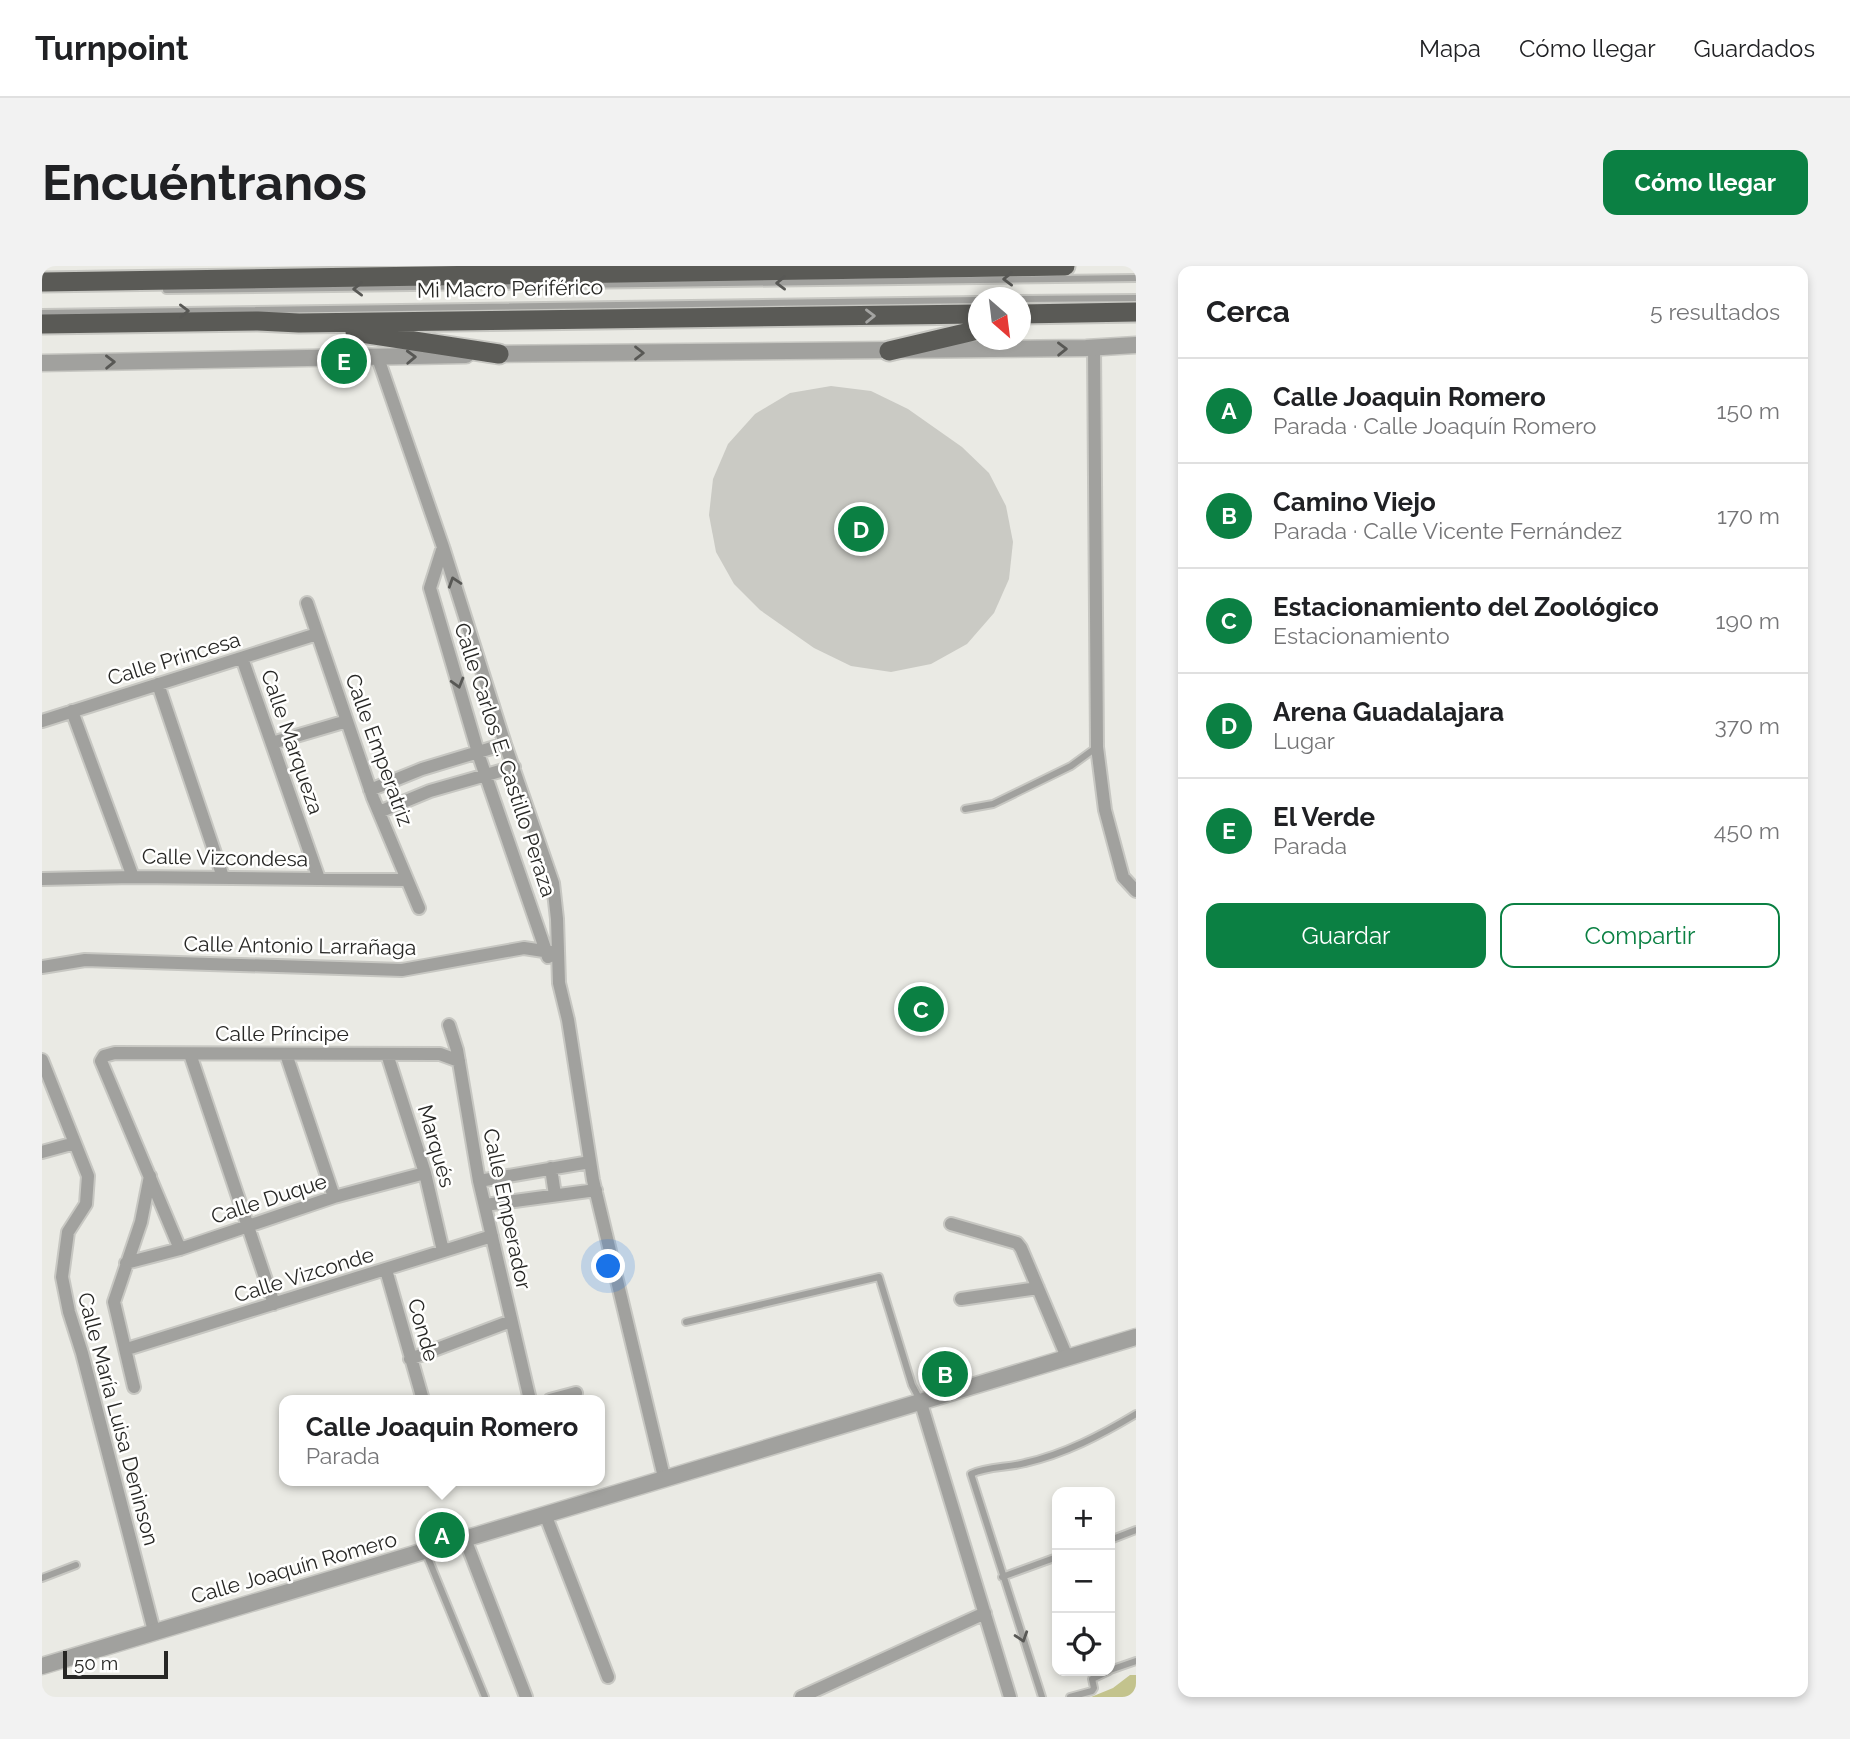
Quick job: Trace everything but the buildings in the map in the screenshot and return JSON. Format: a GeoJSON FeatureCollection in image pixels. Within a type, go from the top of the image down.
{"type":"FeatureCollection","features":[{"type":"Feature","properties":{"kind":"highway"},"geometry":{"type":"LineString","coordinates":[[276,266],[339,278]]}},
{"type":"Feature","properties":{"kind":"highway"},"geometry":{"type":"LineString","coordinates":[[594,273],[626,266]]}},
{"type":"Feature","properties":{"kind":"highway"},"geometry":{"type":"LineString","coordinates":[[42,282],[594,273],[707,274],[1065,266]]}},
{"type":"Feature","properties":{"kind":"highway"},"geometry":{"type":"LineString","coordinates":[[1031,314],[1136,312]]}},
{"type":"Feature","properties":{"kind":"highway"},"geometry":{"type":"LineString","coordinates":[[42,324],[968,314]]}},
{"type":"Feature","properties":{"kind":"highway"},"geometry":{"type":"LineString","coordinates":[[1031,317],[1046,314]]}},
{"type":"Feature","properties":{"kind":"highway"},"geometry":{"type":"LineString","coordinates":[[299,323],[499,354]]}},
{"type":"Feature","properties":{"kind":"highway"},"geometry":{"type":"LineString","coordinates":[[889,351],[968,332]]}},
{"type":"Feature","properties":{"kind":"street"},"geometry":{"type":"LineString","coordinates":[[42,363],[1136,345]]}},
{"type":"Feature","properties":{"kind":"street"},"geometry":{"type":"LineString","coordinates":[[1094,347],[1097,747],[1105,810],[1123,877],[1136,891]]}},
{"type":"Feature","properties":{"kind":"street","name":"Calle Carlos E. Castillo Peraza"},"geometry":{"type":"LineString","coordinates":[[378,358],[553,883],[557,919],[551,952]]}},
{"type":"Feature","properties":{"kind":"street","name":"Calle Carlos E. Castillo Peraza"},"geometry":{"type":"LineString","coordinates":[[443,547],[430,588],[478,752],[551,952],[568,1020],[590,1162],[664,1477]]}},
{"type":"Feature","properties":{"kind":"street","name":"Calle Emperatriz"},"geometry":{"type":"LineString","coordinates":[[307,603],[370,790],[419,908]]}},
{"type":"Feature","properties":{"kind":"street","name":"Calle Princesa"},"geometry":{"type":"LineString","coordinates":[[42,721],[317,634]]}},
{"type":"Feature","properties":{"kind":"street","name":"Calle Marqueza"},"geometry":{"type":"LineString","coordinates":[[242,658],[319,879]]}},
{"type":"Feature","properties":{"kind":"street"},"geometry":{"type":"LineString","coordinates":[[158,684],[223,877]]}},
{"type":"Feature","properties":{"kind":"street"},"geometry":{"type":"LineString","coordinates":[[72,711],[133,877]]}},
{"type":"Feature","properties":{"kind":"street"},"geometry":{"type":"LineString","coordinates":[[272,743],[347,721]]}},
{"type":"Feature","properties":{"kind":"street"},"geometry":{"type":"LineString","coordinates":[[370,790],[422,769],[505,744]]}},
{"type":"Feature","properties":{"kind":"street"},"geometry":{"type":"LineString","coordinates":[[379,812],[430,791],[514,767]]}},
{"type":"Feature","properties":{"kind":"street"},"geometry":{"type":"LineString","coordinates":[[422,769],[430,791]]}},
{"type":"Feature","properties":{"kind":"street","name":"Calle Vizcondesa"},"geometry":{"type":"LineString","coordinates":[[42,879],[223,877],[407,880]]}},
{"type":"Feature","properties":{"kind":"street","name":"Calle Antonio Larrañaga"},"geometry":{"type":"LineString","coordinates":[[42,967],[85,960],[402,970],[524,948],[551,952]]}},
{"type":"Feature","properties":{"kind":"street","name":"Calle Emperador"},"geometry":{"type":"LineString","coordinates":[[449,1025],[459,1061],[479,1181],[529,1395]]}},
{"type":"Feature","properties":{"kind":"street"},"geometry":{"type":"LineString","coordinates":[[190,1054],[274,1304]]}},
{"type":"Feature","properties":{"kind":"street"},"geometry":{"type":"LineString","coordinates":[[286,1054],[334,1198]]}},
{"type":"Feature","properties":{"kind":"street","name":"Marqués"},"geometry":{"type":"LineString","coordinates":[[387,1054],[425,1173],[443,1251]]}},
{"type":"Feature","properties":{"kind":"street","name":"Calle Príncipe"},"geometry":{"type":"LineString","coordinates":[[150,1175],[101,1062],[104,1056],[440,1054],[459,1061]]}},
{"type":"Feature","properties":{"kind":"street","name":"Calle María Luisa Deninson"},"geometry":{"type":"LineString","coordinates":[[42,1060],[88,1176],[86,1204],[68,1232],[62,1276],[69,1312],[82,1353],[153,1631]]}},
{"type":"Feature","properties":{"kind":"street"},"geometry":{"type":"LineString","coordinates":[[42,1152],[75,1143]]}},
{"type":"Feature","properties":{"kind":"street"},"geometry":{"type":"LineString","coordinates":[[479,1181],[590,1162]]}},
{"type":"Feature","properties":{"kind":"street"},"geometry":{"type":"LineString","coordinates":[[551,1168],[555,1195]]}},
{"type":"Feature","properties":{"kind":"street","name":"Calle Duque"},"geometry":{"type":"LineString","coordinates":[[126,1263],[180,1249],[334,1198],[425,1173]]}},
{"type":"Feature","properties":{"kind":"street"},"geometry":{"type":"LineString","coordinates":[[150,1175],[180,1249]]}},
{"type":"Feature","properties":{"kind":"street"},"geometry":{"type":"LineString","coordinates":[[135,1387],[114,1302],[141,1222],[150,1175]]}},
{"type":"Feature","properties":{"kind":"street"},"geometry":{"type":"LineString","coordinates":[[485,1205],[596,1189]]}},
{"type":"Feature","properties":{"kind":"street"},"geometry":{"type":"LineString","coordinates":[[951,1224],[1017,1243],[1067,1357]]}},
{"type":"Feature","properties":{"kind":"street","name":"Calle Vizconde"},"geometry":{"type":"LineString","coordinates":[[127,1349],[492,1236]]}},
{"type":"Feature","properties":{"kind":"street","name":"Conde"},"geometry":{"type":"LineString","coordinates":[[386,1270],[421,1395]]}},
{"type":"Feature","properties":{"kind":"street"},"geometry":{"type":"LineString","coordinates":[[961,1299],[1038,1288]]}},
{"type":"Feature","properties":{"kind":"street"},"geometry":{"type":"LineString","coordinates":[[410,1359],[511,1321]]}},
{"type":"Feature","properties":{"kind":"street","name":"Calle Joaquín Romero"},"geometry":{"type":"LineString","coordinates":[[42,1666],[1136,1336]]}},
{"type":"Feature","properties":{"kind":"street"},"geometry":{"type":"LineString","coordinates":[[569,1395],[576,1393]]}},
{"type":"Feature","properties":{"kind":"street"},"geometry":{"type":"LineString","coordinates":[[920,1400],[1010,1697]]}},
{"type":"Feature","properties":{"kind":"street"},"geometry":{"type":"LineString","coordinates":[[545,1514],[608,1677]]}},
{"type":"Feature","properties":{"kind":"street"},"geometry":{"type":"LineString","coordinates":[[465,1539],[526,1697]]}},
{"type":"Feature","properties":{"kind":"street"},"geometry":{"type":"LineString","coordinates":[[801,1697],[985,1613]]}},
{"type":"Feature","properties":{"kind":"lane","name":"Mi Macro Periférico"},"geometry":{"type":"LineString","coordinates":[[153,290],[1136,278]]}},
{"type":"Feature","properties":{"kind":"lane"},"geometry":{"type":"LineString","coordinates":[[1031,299],[1136,298]]}},
{"type":"Feature","properties":{"kind":"lane","name":"Mi Macro Periférico"},"geometry":{"type":"LineString","coordinates":[[42,313],[968,300]]}},
{"type":"Feature","properties":{"kind":"lane"},"geometry":{"type":"LineString","coordinates":[[965,809],[993,804],[1071,766],[1097,747]]}},
{"type":"Feature","properties":{"kind":"lane"},"geometry":{"type":"LineString","coordinates":[[685,1322],[879,1277],[912,1385],[920,1400]]}},
{"type":"Feature","properties":{"kind":"lane"},"geometry":{"type":"LineString","coordinates":[[1042,1697],[971,1474],[1053,1455],[1083,1443],[1136,1415]]}},
{"type":"Feature","properties":{"kind":"lane"},"geometry":{"type":"LineString","coordinates":[[1115,1537],[1136,1530]]}},
{"type":"Feature","properties":{"kind":"lane"},"geometry":{"type":"LineString","coordinates":[[426,1551],[485,1697]]}},
{"type":"Feature","properties":{"kind":"lane"},"geometry":{"type":"LineString","coordinates":[[1002,1577],[1052,1560]]}},
{"type":"Feature","properties":{"kind":"lane"},"geometry":{"type":"LineString","coordinates":[[42,1578],[76,1565]]}},
{"type":"Feature","properties":{"kind":"lane"},"geometry":{"type":"LineString","coordinates":[[1115,1669],[1136,1661]]}},
{"type":"Feature","properties":{"kind":"lane"},"geometry":{"type":"LineString","coordinates":[[1070,1697],[1092,1691],[1092,1679],[1098,1676]]}},
{"type":"Feature","properties":{"kind":"green space"},"geometry":{"type":"Polygon","coordinates":[[[1130,1675],[1136,1675],[1136,1697],[1091,1697],[1113,1688],[1130,1675]]]}},
{"type":"Feature","properties":{"kind":"place","name":"El Verde"},"geometry":{"type":"Point","coordinates":[344,361]}},
{"type":"Feature","properties":{"kind":"place","name":"Arena Guadalajara"},"geometry":{"type":"Point","coordinates":[861,529]}},
{"type":"Feature","properties":{"kind":"place","name":"Estacionamiento del Zoológico"},"geometry":{"type":"Point","coordinates":[921,1009]}},
{"type":"Feature","properties":{"kind":"place","name":"Camino Viejo"},"geometry":{"type":"Point","coordinates":[945,1374]}},
{"type":"Feature","properties":{"kind":"place","name":"Calle Joaquin Romero"},"geometry":{"type":"Point","coordinates":[442,1535]}}]}
